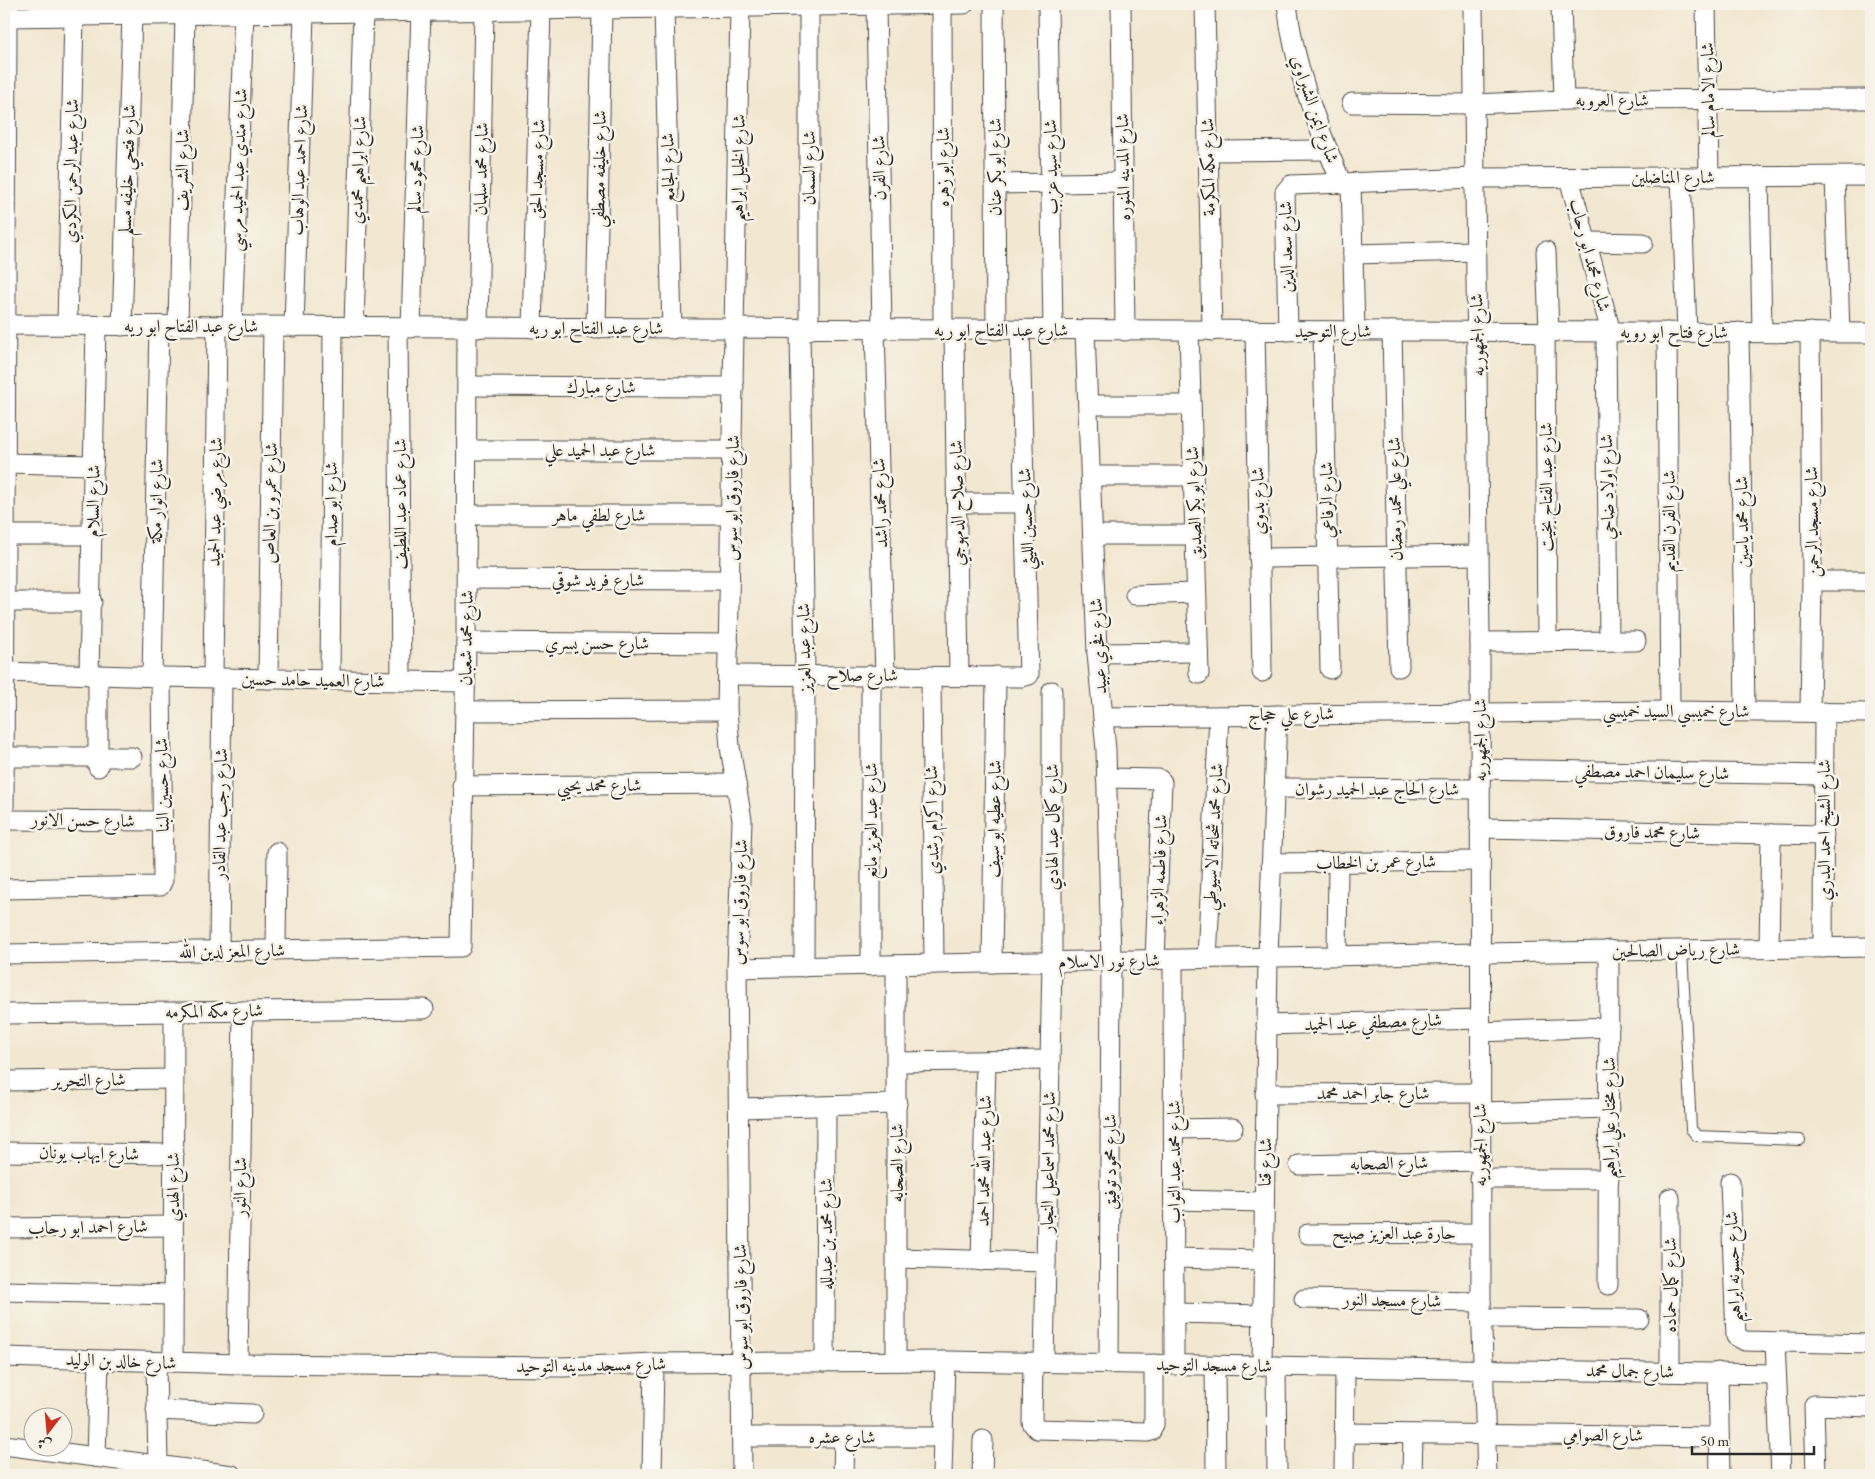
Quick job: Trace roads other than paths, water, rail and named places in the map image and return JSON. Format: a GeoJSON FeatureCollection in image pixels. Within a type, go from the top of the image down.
{"type":"FeatureCollection","features":[{"type":"Feature","properties":{"kind":"street","name":"شارع ابو زهره"},"geometry":{"type":"LineString","coordinates":[[942,4],[948,330]]}},
{"type":"Feature","properties":{"kind":"street"},"geometry":{"type":"LineString","coordinates":[[4,806],[5,17],[185,14],[216,9],[244,14],[964,4]]}},
{"type":"Feature","properties":{"kind":"street","name":"شارع ابو بكر عنان"},"geometry":{"type":"LineString","coordinates":[[994,4],[996,330]]}},
{"type":"Feature","properties":{"kind":"street","name":"شارع سيد عزب"},"geometry":{"type":"LineString","coordinates":[[1048,4],[1053,330]]}},
{"type":"Feature","properties":{"kind":"street","name":"شارع المدينه المنوره"},"geometry":{"type":"LineString","coordinates":[[1122,4],[1125,331]]}},
{"type":"Feature","properties":{"kind":"street","name":"شارع مكه المكرمة"},"geometry":{"type":"LineString","coordinates":[[1204,4],[1212,331]]}},
{"type":"Feature","properties":{"kind":"street","name":"شارع ايمن الشبراوي"},"geometry":{"type":"LineString","coordinates":[[1287,4],[1295,58],[1303,85],[1328,150],[1346,183]]}},
{"type":"Feature","properties":{"kind":"street","name":"شارع الجمهوريه"},"geometry":{"type":"LineString","coordinates":[[1472,4],[1480,642],[1480,1233],[1487,1475]]}},
{"type":"Feature","properties":{"kind":"street"},"geometry":{"type":"LineString","coordinates":[[1561,4],[1564,100]]}},
{"type":"Feature","properties":{"kind":"street","name":"شارع الامام سالم"},"geometry":{"type":"LineString","coordinates":[[1706,4],[1709,177]]}},
{"type":"Feature","properties":{"kind":"street","name":"شارع الفرن"},"geometry":{"type":"LineString","coordinates":[[876,5],[878,330]]}},
{"type":"Feature","properties":{"kind":"street","name":"شارع السمان"},"geometry":{"type":"LineString","coordinates":[[805,330],[809,6]]}},
{"type":"Feature","properties":{"kind":"street","name":"شارع الخليل ابراهيم"},"geometry":{"type":"LineString","coordinates":[[735,330],[740,7]]}},
{"type":"Feature","properties":{"kind":"street","name":"شارع الجامع"},"geometry":{"type":"LineString","coordinates":[[664,8],[672,329]]}},
{"type":"Feature","properties":{"kind":"street","name":"شارع خليفه مصطفي"},"geometry":{"type":"LineString","coordinates":[[596,329],[602,9]]}},
{"type":"Feature","properties":{"kind":"street","name":"شارع محمد سلمان"},"geometry":{"type":"LineString","coordinates":[[473,328],[484,10]]}},
{"type":"Feature","properties":{"kind":"street","name":"شارع مسجد الحق"},"geometry":{"type":"LineString","coordinates":[[532,328],[541,10]]}},
{"type":"Feature","properties":{"kind":"street","name":"شارع محمود سالم"},"geometry":{"type":"LineString","coordinates":[[405,328],[421,11]]}},
{"type":"Feature","properties":{"kind":"street","name":"شارع ابراهيم محمدي"},"geometry":{"type":"LineString","coordinates":[[354,327],[363,12]]}},
{"type":"Feature","properties":{"kind":"street","name":"شارع احمد عبد الوهاب"},"geometry":{"type":"LineString","coordinates":[[294,327],[304,13]]}},
{"type":"Feature","properties":{"kind":"street","name":"شارع الشريف"},"geometry":{"type":"LineString","coordinates":[[178,326],[185,14]]}},
{"type":"Feature","properties":{"kind":"street","name":"شارع مندي عبد الحميد مرسي"},"geometry":{"type":"LineString","coordinates":[[225,326],[244,14]]}},
{"type":"Feature","properties":{"kind":"street","name":"شارع فتحي خليفه مسلم"},"geometry":{"type":"LineString","coordinates":[[122,326],[132,15]]}},
{"type":"Feature","properties":{"kind":"street","name":"شارع عبد الرحمن الكردي"},"geometry":{"type":"LineString","coordinates":[[67,325],[74,16]]}},
{"type":"Feature","properties":{"kind":"street","name":"شارع العروبه"},"geometry":{"type":"LineString","coordinates":[[1352,103],[1474,104],[1564,100],[1871,98]]}},
{"type":"Feature","properties":{"kind":"street"},"geometry":{"type":"LineString","coordinates":[[1208,151],[1328,150]]}},
{"type":"Feature","properties":{"kind":"street"},"geometry":{"type":"LineString","coordinates":[[1759,176],[1762,332]]}},
{"type":"Feature","properties":{"kind":"street"},"geometry":{"type":"LineString","coordinates":[[1835,176],[1840,332]]}},
{"type":"Feature","properties":{"kind":"street","name":"شارع المناضلين"},"geometry":{"type":"LineString","coordinates":[[1346,183],[1475,178],[1871,176]]}},
{"type":"Feature","properties":{"kind":"street"},"geometry":{"type":"LineString","coordinates":[[1681,177],[1687,332]]}},
{"type":"Feature","properties":{"kind":"street","name":"شارع محمد ابو رحاب"},"geometry":{"type":"LineString","coordinates":[[1569,178],[1609,332]]}},
{"type":"Feature","properties":{"kind":"street"},"geometry":{"type":"LineString","coordinates":[[995,184],[1123,182]]}},
{"type":"Feature","properties":{"kind":"street"},"geometry":{"type":"LineString","coordinates":[[1346,183],[1353,254],[1355,331]]}},
{"type":"Feature","properties":{"kind":"street","name":"شارع سعد الدين"},"geometry":{"type":"LineString","coordinates":[[1288,331],[1286,190],[1291,186],[1346,183]]}},
{"type":"Feature","properties":{"kind":"street"},"geometry":{"type":"LineString","coordinates":[[1587,242],[1644,243]]}},
{"type":"Feature","properties":{"kind":"street"},"geometry":{"type":"LineString","coordinates":[[1353,254],[1476,251]]}},
{"type":"Feature","properties":{"kind":"street","name":"شارع عبد الفتاح بخيت"},"geometry":{"type":"LineString","coordinates":[[1546,251],[1547,642]]}},
{"type":"Feature","properties":{"kind":"street","name":"شارع عبد الفتاح ابو ريه"},"geometry":{"type":"LineString","coordinates":[[4,325],[1189,331]]}},
{"type":"Feature","properties":{"kind":"street","name":"شارع السلام"},"geometry":{"type":"LineString","coordinates":[[96,326],[92,602],[98,762]]}},
{"type":"Feature","properties":{"kind":"street","name":"شارع انوار مكة"},"geometry":{"type":"LineString","coordinates":[[156,677],[159,326]]}},
{"type":"Feature","properties":{"kind":"street","name":"شارع مرضي عبد الحميد"},"geometry":{"type":"LineString","coordinates":[[217,678],[225,326]]}},
{"type":"Feature","properties":{"kind":"street","name":"شارع عمرو بن العاص"},"geometry":{"type":"LineString","coordinates":[[268,679],[273,327]]}},
{"type":"Feature","properties":{"kind":"street","name":"شارع ابو صدام"},"geometry":{"type":"LineString","coordinates":[[330,680],[332,327]]}},
{"type":"Feature","properties":{"kind":"street","name":"شارع عماد عبد اللطيف"},"geometry":{"type":"LineString","coordinates":[[401,681],[405,328]]}},
{"type":"Feature","properties":{"kind":"street","name":"شارع محمد شعبان"},"geometry":{"type":"LineString","coordinates":[[461,947],[468,386],[473,328]]}},
{"type":"Feature","properties":{"kind":"street","name":"شارع فاروق ابو سوس"},"geometry":{"type":"LineString","coordinates":[[735,330],[727,710],[730,747],[742,820],[737,968],[742,1475]]}},
{"type":"Feature","properties":{"kind":"street","name":"شارع عبد العزيز"},"geometry":{"type":"LineString","coordinates":[[804,967],[805,330]]}},
{"type":"Feature","properties":{"kind":"street","name":"شارع محمد راشد"},"geometry":{"type":"LineString","coordinates":[[878,330],[878,675]]}},
{"type":"Feature","properties":{"kind":"street","name":"شارع صلاح الدمهوجي"},"geometry":{"type":"LineString","coordinates":[[948,330],[957,503],[959,676]]}},
{"type":"Feature","properties":{"kind":"street","name":"شارع حسين الليثي"},"geometry":{"type":"LineString","coordinates":[[996,676],[1024,677],[1030,672],[1020,330]]}},
{"type":"Feature","properties":{"kind":"street","name":"شارع فخري عبيد"},"geometry":{"type":"LineString","coordinates":[[1085,331],[1097,653],[1106,778],[1111,961]]}},
{"type":"Feature","properties":{"kind":"street","name":"شارع التوحيد"},"geometry":{"type":"LineString","coordinates":[[1189,331],[1477,332]]}},
{"type":"Feature","properties":{"kind":"street","name":"شارع ابو بكر الصديق"},"geometry":{"type":"LineString","coordinates":[[1189,331],[1199,674]]}},
{"type":"Feature","properties":{"kind":"street","name":"شارع بدوي"},"geometry":{"type":"LineString","coordinates":[[1254,331],[1262,672]]}},
{"type":"Feature","properties":{"kind":"street","name":"شارع الرفاعي"},"geometry":{"type":"LineString","coordinates":[[1322,331],[1330,669]]}},
{"type":"Feature","properties":{"kind":"street","name":"شارع علي محمد رمضان"},"geometry":{"type":"LineString","coordinates":[[1392,331],[1399,668]]}},
{"type":"Feature","properties":{"kind":"street","name":"شارع فتاح ابو رويه"},"geometry":{"type":"LineString","coordinates":[[1477,332],[1871,333]]}},
{"type":"Feature","properties":{"kind":"street","name":"شارع اولاد ضاحي"},"geometry":{"type":"LineString","coordinates":[[1609,332],[1609,641]]}},
{"type":"Feature","properties":{"kind":"street","name":"شارع الفرن القديم"},"geometry":{"type":"LineString","coordinates":[[1668,332],[1670,711]]}},
{"type":"Feature","properties":{"kind":"street","name":"شارع محمد ياسين"},"geometry":{"type":"LineString","coordinates":[[1738,332],[1745,711]]}},
{"type":"Feature","properties":{"kind":"street","name":"شارع مسجد الرحمن"},"geometry":{"type":"LineString","coordinates":[[1810,332],[1812,581],[1817,712]]}},
{"type":"Feature","properties":{"kind":"street","name":"شارع مبارك"},"geometry":{"type":"LineString","coordinates":[[468,386],[734,387]]}},
{"type":"Feature","properties":{"kind":"street"},"geometry":{"type":"LineString","coordinates":[[1088,405],[1191,405]]}},
{"type":"Feature","properties":{"kind":"street","name":"شارع عبد الحميد علي"},"geometry":{"type":"LineString","coordinates":[[467,450],[733,450]]}},
{"type":"Feature","properties":{"kind":"street"},"geometry":{"type":"LineString","coordinates":[[4,463],[94,465]]}},
{"type":"Feature","properties":{"kind":"street"},"geometry":{"type":"LineString","coordinates":[[1091,476],[1193,476]]}},
{"type":"Feature","properties":{"kind":"street"},"geometry":{"type":"LineString","coordinates":[[957,503],[1025,503]]}},
{"type":"Feature","properties":{"kind":"street","name":"شارع لطفي ماهر"},"geometry":{"type":"LineString","coordinates":[[467,515],[731,515]]}},
{"type":"Feature","properties":{"kind":"street"},"geometry":{"type":"LineString","coordinates":[[4,535],[93,535]]}},
{"type":"Feature","properties":{"kind":"street"},"geometry":{"type":"LineString","coordinates":[[1093,535],[1195,535]]}},
{"type":"Feature","properties":{"kind":"street"},"geometry":{"type":"LineString","coordinates":[[1259,558],[1479,555]]}},
{"type":"Feature","properties":{"kind":"street","name":"شارع فريد شوقي"},"geometry":{"type":"LineString","coordinates":[[467,579],[730,580]]}},
{"type":"Feature","properties":{"kind":"street"},"geometry":{"type":"LineString","coordinates":[[1812,581],[1871,582]]}},
{"type":"Feature","properties":{"kind":"street"},"geometry":{"type":"LineString","coordinates":[[1135,595],[1196,593]]}},
{"type":"Feature","properties":{"kind":"street"},"geometry":{"type":"LineString","coordinates":[[4,602],[92,602]]}},
{"type":"Feature","properties":{"kind":"street"},"geometry":{"type":"LineString","coordinates":[[1480,642],[1636,641]]}},
{"type":"Feature","properties":{"kind":"street","name":"شارع حسن يسري"},"geometry":{"type":"LineString","coordinates":[[466,642],[728,644]]}},
{"type":"Feature","properties":{"kind":"street"},"geometry":{"type":"LineString","coordinates":[[1097,653],[1198,652]]}},
{"type":"Feature","properties":{"kind":"street","name":"شارع العميد حامد حسين"},"geometry":{"type":"LineString","coordinates":[[4,672],[94,676],[465,682]]}},
{"type":"Feature","properties":{"kind":"street","name":"شارع صلاح"},"geometry":{"type":"LineString","coordinates":[[728,675],[996,676]]}},
{"type":"Feature","properties":{"kind":"street","name":"شارع عبد العزيز مانع"},"geometry":{"type":"LineString","coordinates":[[871,966],[878,675]]}},
{"type":"Feature","properties":{"kind":"street","name":"شارع اكرام رشدي"},"geometry":{"type":"LineString","coordinates":[[931,676],[934,964]]}},
{"type":"Feature","properties":{"kind":"street","name":"شارع عطيه ابو سيف"},"geometry":{"type":"LineString","coordinates":[[992,963],[996,676]]}},
{"type":"Feature","properties":{"kind":"street","name":"شارع حسين البنا"},"geometry":{"type":"LineString","coordinates":[[4,889],[160,886],[163,880],[162,821],[156,677]]}},
{"type":"Feature","properties":{"kind":"street","name":"شارع رجب عبد القادر"},"geometry":{"type":"LineString","coordinates":[[217,678],[219,951]]}},
{"type":"Feature","properties":{"kind":"street","name":"شارع كمال عبد الهادي"},"geometry":{"type":"LineString","coordinates":[[1052,692],[1052,962]]}},
{"type":"Feature","properties":{"kind":"street"},"geometry":{"type":"LineString","coordinates":[[464,711],[727,710]]}},
{"type":"Feature","properties":{"kind":"street","name":"شارع خميسي السيد خميسي"},"geometry":{"type":"LineString","coordinates":[[1480,712],[1871,712]]}},
{"type":"Feature","properties":{"kind":"street","name":"شارع علي حجاج"},"geometry":{"type":"LineString","coordinates":[[1103,716],[1480,712]]}},
{"type":"Feature","properties":{"kind":"street","name":"شارع الشيخ احمد البدري"},"geometry":{"type":"LineString","coordinates":[[1817,712],[1824,775],[1823,948]]}},
{"type":"Feature","properties":{"kind":"street"},"geometry":{"type":"LineString","coordinates":[[1268,957],[1277,714]]}},
{"type":"Feature","properties":{"kind":"street","name":"شارع محمد شحاته الاسيوطي"},"geometry":{"type":"LineString","coordinates":[[1207,959],[1219,716]]}},
{"type":"Feature","properties":{"kind":"street"},"geometry":{"type":"LineString","coordinates":[[4,757],[98,762],[132,758]]}},
{"type":"Feature","properties":{"kind":"street","name":"شارع سليمان احمد مصطفي"},"geometry":{"type":"LineString","coordinates":[[1480,769],[1824,775]]}},
{"type":"Feature","properties":{"kind":"street","name":"شارع فاطمه الزهراء"},"geometry":{"type":"LineString","coordinates":[[1106,778],[1161,780],[1164,960]]}},
{"type":"Feature","properties":{"kind":"street","name":"شارع محمد يحيي"},"geometry":{"type":"LineString","coordinates":[[462,786],[736,784]]}},
{"type":"Feature","properties":{"kind":"street","name":"شارع الحاج عبد الحميد رشوان"},"geometry":{"type":"LineString","coordinates":[[1274,788],[1480,789]]}},
{"type":"Feature","properties":{"kind":"street","name":"شارع حسن الانور"},"geometry":{"type":"LineString","coordinates":[[4,820],[162,821]]}},
{"type":"Feature","properties":{"kind":"street","name":"شارع محمد فاروق"},"geometry":{"type":"LineString","coordinates":[[1480,828],[1824,835]]}},
{"type":"Feature","properties":{"kind":"street"},"geometry":{"type":"LineString","coordinates":[[1769,948],[1771,834]]}},
{"type":"Feature","properties":{"kind":"street"},"geometry":{"type":"LineString","coordinates":[[276,950],[277,852]]}},
{"type":"Feature","properties":{"kind":"street","name":"شارع عمر بن الخطاب"},"geometry":{"type":"LineString","coordinates":[[1271,863],[1480,861]]}},
{"type":"Feature","properties":{"kind":"street"},"geometry":{"type":"LineString","coordinates":[[1337,956],[1338,862]]}},
{"type":"Feature","properties":{"kind":"street"},"geometry":{"type":"LineString","coordinates":[[4,876],[4,884]]}},
{"type":"Feature","properties":{"kind":"street","name":"شارع المعز لدين الله"},"geometry":{"type":"LineString","coordinates":[[4,954],[461,947]]}},
{"type":"Feature","properties":{"kind":"street","name":"شارع رياض الصالحين"},"geometry":{"type":"LineString","coordinates":[[1480,952],[1871,947]]}},
{"type":"Feature","properties":{"kind":"street","name":"شارع مختار علي ابراهيم"},"geometry":{"type":"LineString","coordinates":[[1608,1285],[1609,950]]}},
{"type":"Feature","properties":{"kind":"street","name":"شارع نور الاسلام"},"geometry":{"type":"LineString","coordinates":[[737,968],[1480,952]]}},
{"type":"Feature","properties":{"kind":"street"},"geometry":{"type":"LineString","coordinates":[[4,954],[4,959]]}},
{"type":"Feature","properties":{"kind":"street","name":"شارع قنا"},"geometry":{"type":"LineString","coordinates":[[1268,957],[1263,1315],[1269,1366],[1277,1475]]}},
{"type":"Feature","properties":{"kind":"street","name":"شارع محمد عبد التواب"},"geometry":{"type":"LineString","coordinates":[[1164,960],[1174,1128],[1174,1365]]}},
{"type":"Feature","properties":{"kind":"street","name":"شارع محمود توفيق"},"geometry":{"type":"LineString","coordinates":[[1109,1364],[1111,961]]}},
{"type":"Feature","properties":{"kind":"street","name":"شارع محمد اسماعيل النجار"},"geometry":{"type":"LineString","coordinates":[[1052,962],[1046,1262],[1032,1423],[1037,1429],[1151,1431],[1154,1425],[1154,1364]]}},
{"type":"Feature","properties":{"kind":"street","name":"شارع الصحابه"},"geometry":{"type":"LineString","coordinates":[[896,965],[896,1361]]}},
{"type":"Feature","properties":{"kind":"street","name":"شارع مكه المكرمه"},"geometry":{"type":"LineString","coordinates":[[4,1014],[424,1009]]}},
{"type":"Feature","properties":{"kind":"street","name":"شارع النور"},"geometry":{"type":"LineString","coordinates":[[238,1364],[243,1011]]}},
{"type":"Feature","properties":{"kind":"street","name":"شارع الهدي"},"geometry":{"type":"LineString","coordinates":[[158,1465],[156,1410],[174,1295],[174,1012]]}},
{"type":"Feature","properties":{"kind":"street","name":"شارع مصطفي عبد الحميد"},"geometry":{"type":"LineString","coordinates":[[1266,1025],[1609,1027]]}},
{"type":"Feature","properties":{"kind":"street"},"geometry":{"type":"LineString","coordinates":[[897,1062],[1050,1060]]}},
{"type":"Feature","properties":{"kind":"street","name":"شارع عبد الله محمد احمد"},"geometry":{"type":"LineString","coordinates":[[981,1261],[986,1061]]}},
{"type":"Feature","properties":{"kind":"street","name":"شارع التحرير"},"geometry":{"type":"LineString","coordinates":[[4,1081],[174,1079]]}},
{"type":"Feature","properties":{"kind":"street","name":"شارع جابر احمد محمد"},"geometry":{"type":"LineString","coordinates":[[1265,1094],[1480,1093]]}},
{"type":"Feature","properties":{"kind":"street"},"geometry":{"type":"LineString","coordinates":[[739,1108],[897,1104]]}},
{"type":"Feature","properties":{"kind":"street","name":"شارع محمد بن عبدلله"},"geometry":{"type":"LineString","coordinates":[[825,1362],[826,1106]]}},
{"type":"Feature","properties":{"kind":"street"},"geometry":{"type":"LineString","coordinates":[[1481,1112],[1609,1108]]}},
{"type":"Feature","properties":{"kind":"street"},"geometry":{"type":"LineString","coordinates":[[1174,1128],[1233,1128]]}},
{"type":"Feature","properties":{"kind":"street","name":"شارع ايهاب يونان"},"geometry":{"type":"LineString","coordinates":[[4,1152],[174,1154]]}},
{"type":"Feature","properties":{"kind":"street","name":"شارع الصحابه"},"geometry":{"type":"LineString","coordinates":[[1299,1165],[1480,1170]]}},
{"type":"Feature","properties":{"kind":"street"},"geometry":{"type":"LineString","coordinates":[[1480,1170],[1609,1179]]}},
{"type":"Feature","properties":{"kind":"street","name":"شارع حسونه ابراهيم"},"geometry":{"type":"LineString","coordinates":[[1730,1182],[1736,1336],[1745,1341],[1871,1344]]}},
{"type":"Feature","properties":{"kind":"street","name":"شارع كمال حماده"},"geometry":{"type":"LineString","coordinates":[[1670,1198],[1670,1372]]}},
{"type":"Feature","properties":{"kind":"street"},"geometry":{"type":"LineString","coordinates":[[1174,1200],[1264,1202]]}},
{"type":"Feature","properties":{"kind":"street","name":"شارع احمد ابو رحاب"},"geometry":{"type":"LineString","coordinates":[[4,1228],[173,1226]]}},
{"type":"Feature","properties":{"kind":"street","name":"حارة عبد العزيز صبيح"},"geometry":{"type":"LineString","coordinates":[[1308,1234],[1480,1233]]}},
{"type":"Feature","properties":{"kind":"street"},"geometry":{"type":"LineString","coordinates":[[897,1258],[1046,1262]]}},
{"type":"Feature","properties":{"kind":"street"},"geometry":{"type":"LineString","coordinates":[[1174,1258],[1263,1260]]}},
{"type":"Feature","properties":{"kind":"street"},"geometry":{"type":"LineString","coordinates":[[4,1292],[174,1295]]}},
{"type":"Feature","properties":{"kind":"street","name":"شارع مسجد النور"},"geometry":{"type":"LineString","coordinates":[[1304,1299],[1639,1319]]}},
{"type":"Feature","properties":{"kind":"street"},"geometry":{"type":"LineString","coordinates":[[1174,1313],[1263,1315]]}},
{"type":"Feature","properties":{"kind":"street"},"geometry":{"type":"LineString","coordinates":[[1775,1342],[1781,1475]]}},
{"type":"Feature","properties":{"kind":"street","name":"شارع خالد بن الوليد"},"geometry":{"type":"LineString","coordinates":[[4,1357],[238,1364]]}},
{"type":"Feature","properties":{"kind":"street"},"geometry":{"type":"LineString","coordinates":[[96,1457],[99,1360]]}},
{"type":"Feature","properties":{"kind":"street"},"geometry":{"type":"LineString","coordinates":[[942,1475],[945,1361]]}},
{"type":"Feature","properties":{"kind":"street","name":"شارع مسجد التوحيد"},"geometry":{"type":"LineString","coordinates":[[945,1361],[1484,1370]]}},
{"type":"Feature","properties":{"kind":"street","name":"شارع مسجد مدينه التوحيد"},"geometry":{"type":"LineString","coordinates":[[238,1364],[563,1368],[654,1363],[945,1361]]}},
{"type":"Feature","properties":{"kind":"street"},"geometry":{"type":"LineString","coordinates":[[652,1475],[654,1363]]}},
{"type":"Feature","properties":{"kind":"street"},"geometry":{"type":"LineString","coordinates":[[1215,1365],[1216,1475]]}},
{"type":"Feature","properties":{"kind":"street"},"geometry":{"type":"LineString","coordinates":[[1344,1475],[1345,1368]]}},
{"type":"Feature","properties":{"kind":"street","name":"شارع جمال محمد"},"geometry":{"type":"LineString","coordinates":[[1484,1370],[1776,1374]]}},
{"type":"Feature","properties":{"kind":"street"},"geometry":{"type":"LineString","coordinates":[[1718,1372],[1720,1475]]}},
{"type":"Feature","properties":{"kind":"street"},"geometry":{"type":"LineString","coordinates":[[1816,1475],[1814,1405],[1871,1407]]}},
{"type":"Feature","properties":{"kind":"street"},"geometry":{"type":"LineString","coordinates":[[156,1410],[252,1414]]}},
{"type":"Feature","properties":{"kind":"street","name":"شارع الصوامي"},"geometry":{"type":"LineString","coordinates":[[1344,1433],[1719,1436]]}},
{"type":"Feature","properties":{"kind":"street"},"geometry":{"type":"LineString","coordinates":[[1412,1475],[1413,1434]]}},
{"type":"Feature","properties":{"kind":"street","name":"شارع عشره"},"geometry":{"type":"LineString","coordinates":[[742,1437],[943,1437]]}},
{"type":"Feature","properties":{"kind":"street"},"geometry":{"type":"LineString","coordinates":[[843,1475],[844,1437]]}},
{"type":"Feature","properties":{"kind":"street"},"geometry":{"type":"LineString","coordinates":[[982,1475],[983,1440]]}},
{"type":"Feature","properties":{"kind":"street"},"geometry":{"type":"LineString","coordinates":[[4,1445],[232,1475]]}},
{"type":"Feature","properties":{"kind":"lane"},"geometry":{"type":"LineString","coordinates":[[1682,950],[1692,1129],[1697,1136],[1800,1140]]}}]}
